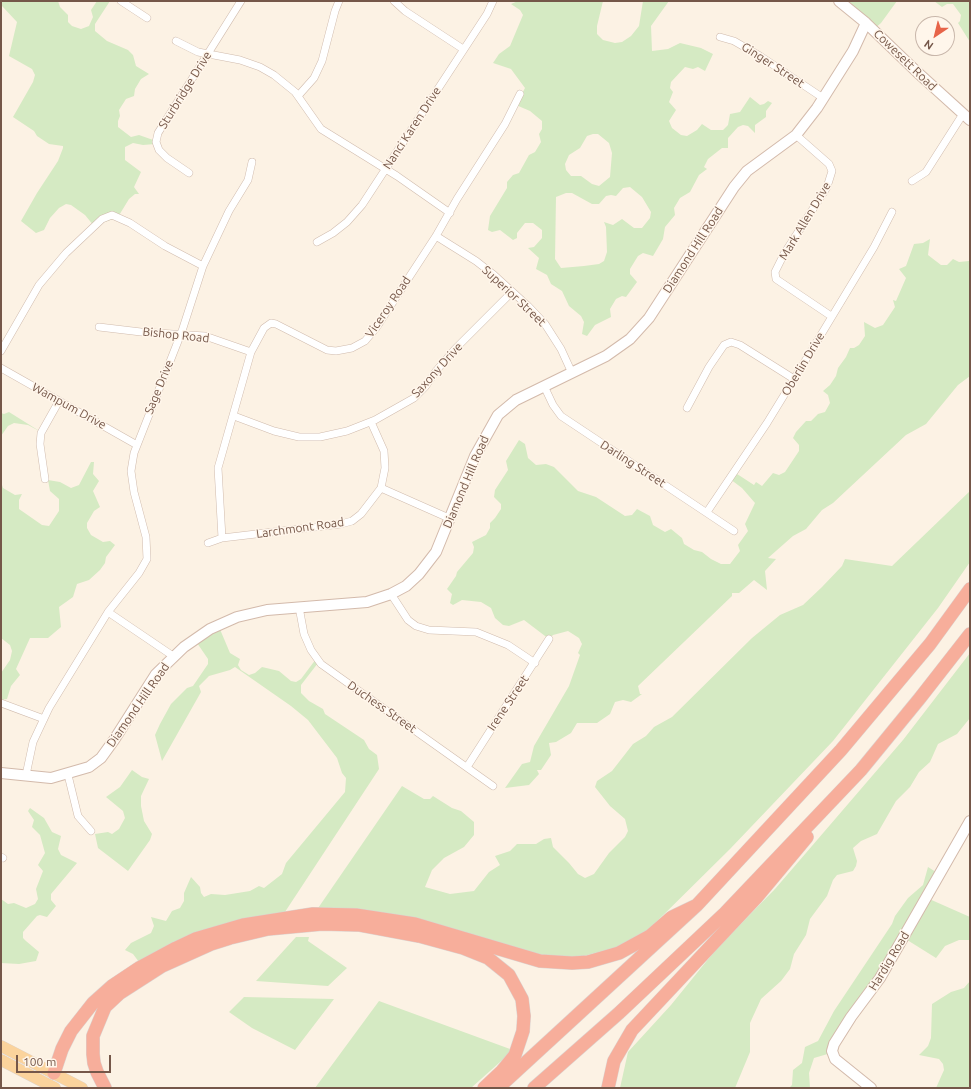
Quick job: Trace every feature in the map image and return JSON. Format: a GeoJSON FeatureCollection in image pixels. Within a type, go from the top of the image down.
{"type":"FeatureCollection","features":[{"type":"Feature","properties":{"kind":"highway"},"geometry":{"type":"LineString","coordinates":[[498,1088],[697,905],[846,745],[930,644],[970,589]]}},
{"type":"Feature","properties":{"kind":"highway"},"geometry":{"type":"LineString","coordinates":[[608,1088],[614,1062],[632,1030],[773,880],[970,634]]}},
{"type":"Feature","properties":{"kind":"highway"},"geometry":{"type":"LineString","coordinates":[[534,1088],[619,1013],[719,918],[860,770]]}},
{"type":"Feature","properties":{"kind":"highway"},"geometry":{"type":"LineString","coordinates":[[54,1073],[62,1049],[71,1031],[93,1004],[112,986],[139,968],[195,939],[244,925],[313,914],[356,914],[415,924],[540,961],[572,963],[588,962],[619,953],[650,936],[672,917],[697,905]]}},
{"type":"Feature","properties":{"kind":"highway"},"geometry":{"type":"LineString","coordinates":[[105,1088],[94,1063],[93,1036],[105,1007],[120,993],[162,966],[224,940],[268,929],[322,924],[365,926],[419,936],[463,948],[488,958],[509,975],[522,999],[524,1016],[523,1031],[515,1055],[502,1071],[484,1088]]}},
{"type":"Feature","properties":{"kind":"main road"},"geometry":{"type":"LineString","coordinates":[[1,1046],[82,1088]]}},
{"type":"Feature","properties":{"kind":"main road"},"geometry":{"type":"LineString","coordinates":[[1,1060],[54,1088],[54,1073]]}},
{"type":"Feature","properties":{"kind":"street"},"geometry":{"type":"LineString","coordinates":[[121,1],[147,18]]}},
{"type":"Feature","properties":{"kind":"street","name":"Sturbridge Drive"},"geometry":{"type":"LineString","coordinates":[[189,173],[167,158],[159,150],[156,142],[158,133],[241,1]]}},
{"type":"Feature","properties":{"kind":"street"},"geometry":{"type":"LineString","coordinates":[[298,96],[314,78],[322,61],[339,1]]}},
{"type":"Feature","properties":{"kind":"street"},"geometry":{"type":"LineString","coordinates":[[394,1],[405,11],[464,49]]}},
{"type":"Feature","properties":{"kind":"street","name":"Nanci Karen Drive"},"geometry":{"type":"LineString","coordinates":[[317,242],[333,233],[347,222],[362,205],[487,14],[492,1]]}},
{"type":"Feature","properties":{"kind":"street","name":"Cowesett Road"},"geometry":{"type":"LineString","coordinates":[[841,2],[967,117]]}},
{"type":"Feature","properties":{"kind":"street","name":"Diamond Hill Road"},"geometry":{"type":"LineString","coordinates":[[1,773],[51,778],[89,767],[101,758],[156,674],[173,656],[210,629],[237,617],[266,610],[367,602],[391,594],[406,586],[419,574],[436,552],[475,456],[498,415],[516,400],[606,356],[630,339],[649,318],[734,187],[747,171],[796,134],[823,98],[853,51],[866,24]]}},
{"type":"Feature","properties":{"kind":"street","name":"Ginger Street"},"geometry":{"type":"LineString","coordinates":[[720,37],[734,41],[760,56],[823,98]]}},
{"type":"Feature","properties":{"kind":"street"},"geometry":{"type":"LineString","coordinates":[[176,41],[198,52],[208,53],[260,67],[286,84],[298,96],[321,128],[450,212]]}},
{"type":"Feature","properties":{"kind":"street","name":"Viceroy Road"},"geometry":{"type":"LineString","coordinates":[[222,538],[218,468],[251,352],[264,328],[271,323],[276,324],[327,350],[336,351],[352,348],[365,341],[376,328],[436,236],[505,124],[520,94]]}},
{"type":"Feature","properties":{"kind":"street"},"geometry":{"type":"LineString","coordinates":[[912,181],[926,172],[967,117]]}},
{"type":"Feature","properties":{"kind":"street","name":"Mark Allen Drive"},"geometry":{"type":"LineString","coordinates":[[796,134],[829,164],[832,171],[827,187],[784,254],[775,272],[776,279],[831,316]]}},
{"type":"Feature","properties":{"kind":"street","name":"Sage Drive"},"geometry":{"type":"LineString","coordinates":[[108,612],[139,573],[147,559],[146,537],[134,492],[131,471],[134,453],[180,334],[203,266],[229,211],[248,180],[252,162]]}},
{"type":"Feature","properties":{"kind":"street","name":"Oberlin Drive"},"geometry":{"type":"LineString","coordinates":[[707,512],[794,379],[874,247],[892,212]]}},
{"type":"Feature","properties":{"kind":"street"},"geometry":{"type":"LineString","coordinates":[[1,351],[39,285],[66,253],[97,224],[112,214],[130,223],[165,246],[203,266]]}},
{"type":"Feature","properties":{"kind":"street","name":"Superior Street"},"geometry":{"type":"LineString","coordinates":[[436,236],[476,261],[494,275],[545,324],[572,373]]}},
{"type":"Feature","properties":{"kind":"street","name":"Saxony Drive"},"geometry":{"type":"LineString","coordinates":[[234,416],[274,431],[299,437],[320,437],[371,422],[414,398],[425,387],[436,371],[455,349],[512,292]]}},
{"type":"Feature","properties":{"kind":"street","name":"Bishop Road"},"geometry":{"type":"LineString","coordinates":[[99,327],[205,336],[251,352]]}},
{"type":"Feature","properties":{"kind":"street"},"geometry":{"type":"LineString","coordinates":[[687,408],[709,367],[724,345],[730,342],[740,345],[794,379]]}},
{"type":"Feature","properties":{"kind":"street","name":"Wampum Drive"},"geometry":{"type":"LineString","coordinates":[[1,368],[137,445]]}},
{"type":"Feature","properties":{"kind":"street","name":"Darling Street"},"geometry":{"type":"LineString","coordinates":[[544,386],[553,405],[561,416],[734,531]]}},
{"type":"Feature","properties":{"kind":"street"},"geometry":{"type":"LineString","coordinates":[[45,479],[40,444],[41,433],[59,401]]}},
{"type":"Feature","properties":{"kind":"street","name":"Larchmont Road"},"geometry":{"type":"LineString","coordinates":[[208,543],[222,538],[314,528],[352,520],[361,514],[381,488],[385,468],[384,451],[371,422]]}},
{"type":"Feature","properties":{"kind":"street"},"geometry":{"type":"LineString","coordinates":[[381,488],[450,519]]}},
{"type":"Feature","properties":{"kind":"street"},"geometry":{"type":"LineString","coordinates":[[391,594],[408,620],[416,626],[429,630],[476,632],[508,645],[535,663]]}},
{"type":"Feature","properties":{"kind":"street","name":"Duchess Street"},"geometry":{"type":"LineString","coordinates":[[299,607],[304,634],[311,650],[321,664],[467,766],[493,786]]}},
{"type":"Feature","properties":{"kind":"street"},"geometry":{"type":"LineString","coordinates":[[26,775],[33,742],[44,719],[78,658],[108,612],[173,656]]}},
{"type":"Feature","properties":{"kind":"street","name":"Irene Street"},"geometry":{"type":"LineString","coordinates":[[467,766],[535,663],[549,639]]}},
{"type":"Feature","properties":{"kind":"street"},"geometry":{"type":"LineString","coordinates":[[1,702],[44,719]]}},
{"type":"Feature","properties":{"kind":"street"},"geometry":{"type":"LineString","coordinates":[[68,774],[78,816],[91,831]]}},
{"type":"Feature","properties":{"kind":"street","name":"Hardig Road"},"geometry":{"type":"LineString","coordinates":[[871,1088],[835,1059],[832,1051],[834,1044],[883,974],[970,821]]}},
{"type":"Feature","properties":{"kind":"green space"},"geometry":{"type":"Polygon","coordinates":[[[1,1],[58,1],[60,7],[68,15],[68,22],[72,26],[81,29],[89,26],[93,17],[91,10],[97,1],[110,1],[95,24],[95,31],[107,41],[128,50],[133,55],[136,66],[149,74],[141,79],[135,89],[134,96],[126,99],[119,110],[120,116],[118,127],[131,137],[139,135],[156,141],[155,144],[143,145],[133,143],[125,147],[125,160],[141,172],[134,187],[139,194],[135,194],[129,199],[118,217],[94,226],[85,215],[71,205],[66,204],[59,208],[50,218],[44,230],[36,233],[21,221],[58,161],[63,146],[49,144],[37,136],[34,131],[13,117],[33,82],[35,75],[32,69],[9,56],[17,22],[2,6],[1,1]]]}},
{"type":"Feature","properties":{"kind":"green space"},"geometry":{"type":"Polygon","coordinates":[[[518,1],[603,1],[597,26],[597,34],[603,40],[615,43],[622,42],[631,36],[639,26],[643,1],[669,1],[651,26],[652,51],[668,49],[680,43],[701,48],[713,54],[705,71],[698,67],[693,69],[685,67],[671,82],[670,88],[673,92],[669,102],[676,110],[669,121],[672,128],[681,135],[687,136],[697,130],[702,124],[711,130],[723,130],[728,125],[730,114],[740,112],[750,97],[760,105],[768,101],[772,103],[766,111],[766,117],[755,125],[755,133],[748,126],[743,125],[738,127],[728,138],[728,148],[722,148],[708,159],[704,167],[707,169],[699,175],[690,192],[680,198],[674,208],[675,215],[665,227],[663,239],[653,256],[643,253],[638,256],[630,269],[630,274],[637,282],[626,297],[622,296],[616,299],[610,309],[611,317],[595,325],[587,336],[582,334],[584,322],[581,316],[569,306],[562,291],[551,284],[547,275],[536,269],[539,258],[528,248],[534,247],[542,238],[542,230],[533,223],[525,223],[517,233],[517,238],[513,240],[500,230],[492,232],[488,230],[490,216],[507,188],[507,182],[513,175],[519,173],[529,155],[535,152],[541,142],[539,134],[542,129],[542,121],[530,111],[516,105],[525,88],[511,69],[493,63],[499,54],[510,46],[523,15],[520,10],[511,4],[518,1]],[[598,134],[587,136],[580,148],[569,155],[565,164],[566,170],[571,176],[581,176],[592,184],[599,186],[610,177],[612,153],[609,143],[598,134]],[[630,187],[623,188],[616,196],[606,196],[599,204],[592,204],[572,193],[566,193],[556,197],[555,259],[561,268],[599,264],[604,261],[607,252],[606,227],[604,222],[613,225],[622,219],[634,228],[642,228],[650,218],[651,212],[642,197],[630,187]]]}},
{"type":"Feature","properties":{"kind":"green space"},"geometry":{"type":"Polygon","coordinates":[[[838,1],[897,1],[881,23],[873,30],[838,1]]]}},
{"type":"Feature","properties":{"kind":"green space"},"geometry":{"type":"Polygon","coordinates":[[[934,1],[970,1],[970,42],[958,23],[961,15],[953,4],[947,4],[942,7],[934,1]]]}},
{"type":"Feature","properties":{"kind":"green space"},"geometry":{"type":"Polygon","coordinates":[[[930,239],[928,255],[941,265],[947,265],[953,259],[959,262],[969,261],[970,376],[958,385],[926,424],[906,435],[833,503],[822,510],[806,529],[793,536],[768,558],[776,559],[765,571],[767,590],[754,580],[739,593],[732,593],[732,596],[638,686],[640,694],[642,694],[631,702],[623,700],[615,702],[610,714],[597,723],[577,723],[571,733],[556,742],[549,743],[551,755],[541,770],[537,770],[539,774],[529,785],[505,788],[522,764],[530,762],[534,746],[569,686],[580,655],[578,653],[582,644],[579,638],[568,631],[553,635],[549,639],[524,620],[509,626],[503,625],[495,618],[491,608],[481,602],[462,600],[453,605],[450,603],[452,594],[447,589],[457,572],[473,553],[474,547],[472,542],[486,535],[490,528],[490,523],[501,509],[501,504],[494,497],[495,490],[508,470],[506,461],[519,440],[525,444],[528,458],[536,465],[546,464],[554,467],[578,491],[596,497],[625,516],[632,515],[637,509],[650,516],[653,525],[665,532],[671,529],[682,538],[684,544],[694,550],[702,552],[721,564],[730,564],[740,551],[738,545],[748,531],[745,524],[755,503],[742,488],[730,479],[734,472],[754,485],[756,482],[762,486],[773,473],[779,475],[785,472],[799,451],[799,445],[793,438],[796,432],[806,421],[811,421],[818,414],[825,412],[830,403],[828,395],[823,391],[830,385],[836,376],[838,368],[846,357],[850,348],[854,348],[859,345],[865,336],[864,322],[875,328],[883,325],[895,307],[893,300],[896,301],[906,278],[899,269],[906,266],[914,244],[923,243],[930,239]]]}},
{"type":"Feature","properties":{"kind":"green space"},"geometry":{"type":"Polygon","coordinates":[[[9,412],[41,432],[28,425],[14,423],[8,426],[1,436],[1,413],[4,414],[9,412]]]}},
{"type":"Feature","properties":{"kind":"green space"},"geometry":{"type":"Polygon","coordinates":[[[91,462],[94,462],[93,474],[99,481],[93,491],[100,507],[94,511],[87,523],[87,528],[91,535],[103,542],[110,541],[115,545],[106,557],[105,563],[100,570],[89,580],[77,584],[73,597],[59,607],[61,627],[48,638],[30,638],[16,669],[20,675],[11,686],[7,699],[1,700],[1,673],[10,660],[12,651],[10,645],[1,638],[1,482],[3,488],[15,495],[22,494],[19,500],[19,509],[42,525],[49,526],[59,511],[59,499],[50,491],[48,480],[60,482],[71,488],[79,485],[91,462]]]}},
{"type":"Feature","properties":{"kind":"green space"},"geometry":{"type":"Polygon","coordinates":[[[970,491],[970,562],[938,608],[833,741],[730,849],[636,942],[558,963],[314,914],[402,786],[424,799],[430,799],[433,796],[452,808],[461,811],[474,822],[474,835],[464,847],[444,858],[432,870],[425,887],[450,894],[474,891],[489,872],[500,865],[495,856],[510,851],[517,844],[536,844],[544,839],[551,838],[553,847],[578,874],[585,878],[594,874],[609,853],[625,837],[628,831],[625,819],[610,806],[595,787],[597,781],[612,771],[633,744],[646,736],[654,727],[672,717],[752,638],[780,615],[803,605],[842,566],[845,559],[892,566],[970,491]]]}},
{"type":"Feature","properties":{"kind":"green space"},"geometry":{"type":"Polygon","coordinates":[[[219,627],[230,653],[240,659],[238,665],[241,670],[249,675],[255,673],[262,667],[279,671],[291,681],[296,682],[301,679],[316,659],[318,663],[301,685],[301,693],[309,701],[323,709],[325,714],[364,740],[369,749],[377,755],[379,769],[281,918],[142,966],[133,954],[125,950],[131,943],[151,933],[154,926],[151,917],[166,921],[172,911],[180,908],[184,901],[184,893],[191,877],[200,887],[201,893],[204,897],[211,894],[225,895],[250,891],[259,886],[264,888],[282,874],[286,863],[345,792],[346,778],[342,773],[337,758],[308,720],[291,706],[235,667],[209,676],[199,686],[201,692],[162,761],[155,735],[160,724],[171,704],[187,688],[193,686],[208,664],[208,659],[195,640],[219,627]]]}},
{"type":"Feature","properties":{"kind":"green space"},"geometry":{"type":"Polygon","coordinates":[[[970,653],[970,718],[957,734],[938,744],[930,762],[919,772],[910,787],[896,801],[877,834],[861,841],[853,848],[857,861],[853,871],[837,875],[833,880],[827,896],[810,919],[806,935],[794,954],[790,969],[781,981],[761,999],[750,1023],[750,1052],[735,1088],[620,1088],[628,1052],[671,1005],[718,947],[775,889],[903,740],[970,653]]]}},
{"type":"Feature","properties":{"kind":"green space"},"geometry":{"type":"Polygon","coordinates":[[[132,770],[142,777],[149,779],[141,796],[141,806],[144,821],[152,834],[150,840],[128,871],[98,848],[95,834],[108,832],[112,834],[119,829],[125,818],[123,811],[106,797],[120,787],[132,770]]]}},
{"type":"Feature","properties":{"kind":"green space"},"geometry":{"type":"Polygon","coordinates":[[[30,808],[44,818],[52,832],[61,836],[58,849],[61,855],[77,863],[51,894],[51,900],[56,906],[47,917],[40,915],[37,916],[23,932],[23,938],[39,952],[36,961],[19,964],[1,963],[1,899],[8,904],[14,903],[26,908],[35,904],[38,899],[36,889],[43,871],[38,865],[45,853],[40,835],[32,827],[34,820],[28,811],[30,808]]]}},
{"type":"Feature","properties":{"kind":"green space"},"geometry":{"type":"Polygon","coordinates":[[[928,867],[939,874],[927,898],[970,917],[970,940],[959,940],[945,946],[936,958],[904,938],[831,1053],[814,1058],[809,1073],[810,1088],[789,1088],[792,1085],[793,1070],[802,1063],[805,1047],[818,1041],[834,1011],[892,924],[895,916],[908,898],[923,885],[928,867]]]}},
{"type":"Feature","properties":{"kind":"green space"},"geometry":{"type":"Polygon","coordinates":[[[296,937],[309,937],[308,941],[347,968],[328,986],[256,981],[296,937]]]}},
{"type":"Feature","properties":{"kind":"green space"},"geometry":{"type":"Polygon","coordinates":[[[970,981],[970,1087],[936,1088],[944,1070],[943,1064],[939,1059],[919,1055],[928,1046],[931,1038],[932,1004],[951,992],[964,988],[970,981]]]}},
{"type":"Feature","properties":{"kind":"green space"},"geometry":{"type":"Polygon","coordinates":[[[244,997],[334,999],[295,1050],[252,1028],[229,1012],[244,997]]]}},
{"type":"Feature","properties":{"kind":"green space"},"geometry":{"type":"Polygon","coordinates":[[[379,1001],[510,1049],[509,1054],[471,1088],[315,1088],[379,1001]]]}}]}
